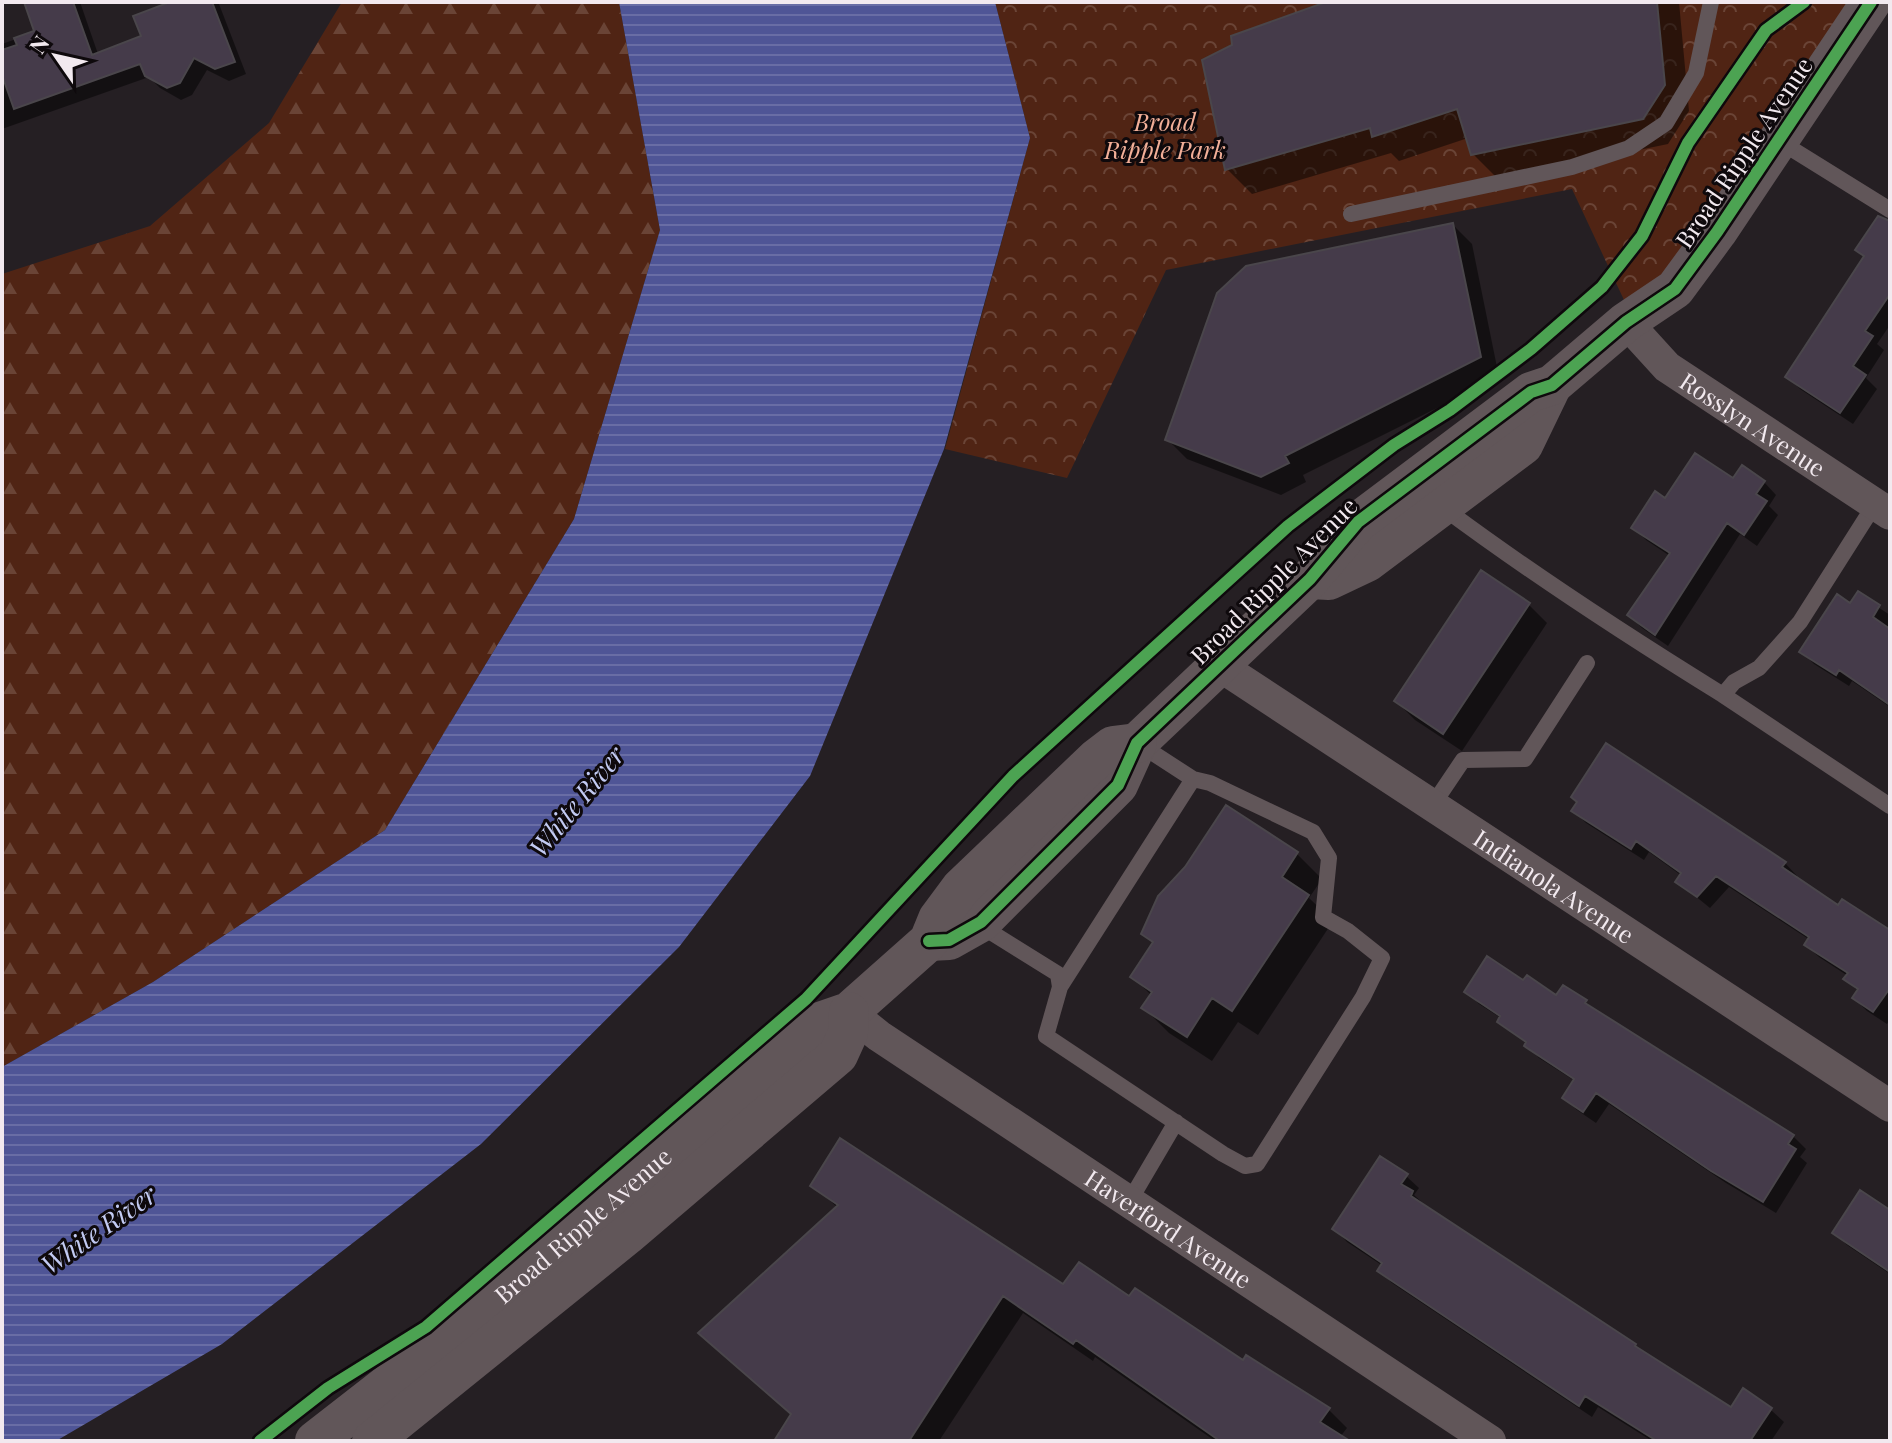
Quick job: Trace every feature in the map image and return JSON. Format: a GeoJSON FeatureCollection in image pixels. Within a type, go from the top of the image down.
{"type":"FeatureCollection","features":[{"type":"Feature","properties":{"kind":"street","name":"Broad Ripple Avenue"},"geometry":{"type":"LineString","coordinates":[[929,941],[949,940],[981,922],[1118,785],[1137,743],[1310,579],[1358,522],[1531,392],[1552,385],[1626,322],[1675,289],[1717,232],[1871,2]]}},
{"type":"Feature","properties":{"kind":"street","name":"Rosslyn Avenue"},"geometry":{"type":"LineString","coordinates":[[1626,322],[1667,367],[1883,509]]}},
{"type":"Feature","properties":{"kind":"street","name":"Broad Ripple Avenue"},"geometry":{"type":"LineString","coordinates":[[1310,579],[1329,580],[1367,562],[1523,445],[1552,385]]}},
{"type":"Feature","properties":{"kind":"street","name":"Indianola Avenue"},"geometry":{"type":"LineString","coordinates":[[1220,666],[1890,1106]]}},
{"type":"Feature","properties":{"kind":"street","name":"Broad Ripple Avenue"},"geometry":{"type":"LineString","coordinates":[[315,1441],[482,1311],[791,1045],[820,1022],[849,1012],[929,941],[938,919],[961,888],[1051,802],[1113,746],[1137,743]]}},
{"type":"Feature","properties":{"kind":"street","name":"Broad Ripple Avenue"},"geometry":{"type":"LineString","coordinates":[[372,1441],[627,1235],[838,1055],[848,1033],[849,1012]]}},
{"type":"Feature","properties":{"kind":"street","name":"Haverford Avenue"},"geometry":{"type":"LineString","coordinates":[[849,1012],[879,1036],[1490,1441]]}},
{"type":"Feature","properties":{"kind":"lane"},"geometry":{"type":"LineString","coordinates":[[1351,214],[1572,167],[1629,148],[1666,123],[1696,73],[1711,2]]}},
{"type":"Feature","properties":{"kind":"lane"},"geometry":{"type":"LineString","coordinates":[[1778,141],[1890,210]]}},
{"type":"Feature","properties":{"kind":"lane"},"geometry":{"type":"LineString","coordinates":[[1440,506],[1491,546],[1890,806]]}},
{"type":"Feature","properties":{"kind":"lane"},"geometry":{"type":"LineString","coordinates":[[1723,695],[1734,682],[1759,668],[1800,622],[1883,509]]}},
{"type":"Feature","properties":{"kind":"lane"},"geometry":{"type":"LineString","coordinates":[[1432,806],[1463,760],[1525,759],[1587,663]]}},
{"type":"Feature","properties":{"kind":"lane"},"geometry":{"type":"LineString","coordinates":[[1137,743],[1193,779],[1210,783],[1313,832],[1329,858],[1323,917],[1348,931],[1382,958],[1363,997],[1257,1164],[1245,1166],[1046,1036],[1060,987],[1193,779]]}},
{"type":"Feature","properties":{"kind":"lane"},"geometry":{"type":"LineString","coordinates":[[981,922],[989,931],[1058,974],[1060,987]]}},
{"type":"Feature","properties":{"kind":"lane"},"geometry":{"type":"LineString","coordinates":[[1129,1202],[1176,1122]]}},
{"type":"Feature","properties":{"kind":"green space"},"geometry":{"type":"Polygon","coordinates":[[[342,2],[619,2],[660,230],[574,519],[385,830],[153,982],[2,1067],[2,274],[150,226],[269,123],[342,2]]]}},
{"type":"Feature","properties":{"kind":"green space","name":"Broad Ripple Park"},"geometry":{"type":"Polygon","coordinates":[[[995,2],[1870,2],[1639,332],[1572,189],[1166,270],[1067,478],[945,449],[1030,138],[995,2]]]}},
{"type":"Feature","properties":{"kind":"water","name":"White River"},"geometry":{"type":"Polygon","coordinates":[[[619,2],[995,2],[1030,138],[944,449],[810,776],[679,947],[481,1144],[222,1344],[56,1441],[2,1441],[2,1067],[153,982],[385,830],[574,519],[660,230],[619,2]]]}},
{"type":"Feature","properties":{"kind":"building"},"geometry":{"type":"Polygon","coordinates":[[[24,2],[73,2],[92,55],[141,36],[133,16],[170,2],[212,2],[235,62],[215,69],[194,58],[180,83],[167,88],[145,76],[140,64],[14,109],[2,75],[2,50],[17,45],[14,38],[34,31],[24,2]]]}},
{"type":"Feature","properties":{"kind":"building"},"geometry":{"type":"Polygon","coordinates":[[[1326,2],[1657,2],[1665,85],[1643,119],[1471,155],[1457,109],[1372,137],[1370,128],[1225,170],[1202,60],[1232,45],[1231,36],[1326,2]]]}},
{"type":"Feature","properties":{"kind":"building"},"geometry":{"type":"Polygon","coordinates":[[[1878,216],[1890,221],[1890,294],[1865,331],[1873,336],[1853,366],[1866,375],[1840,413],[1785,377],[1864,256],[1855,250],[1878,216]]]}},
{"type":"Feature","properties":{"kind":"building"},"geometry":{"type":"Polygon","coordinates":[[[1453,223],[1481,357],[1285,456],[1289,463],[1261,477],[1165,440],[1217,293],[1246,266],[1453,223]]]}},
{"type":"Feature","properties":{"kind":"building"},"geometry":{"type":"Polygon","coordinates":[[[1695,453],[1733,478],[1742,465],[1765,481],[1756,494],[1767,501],[1744,535],[1727,523],[1655,635],[1627,615],[1670,553],[1631,528],[1655,491],[1665,498],[1695,453]]]}},
{"type":"Feature","properties":{"kind":"building"},"geometry":{"type":"Polygon","coordinates":[[[1481,570],[1530,603],[1443,734],[1394,701],[1481,570]]]}},
{"type":"Feature","properties":{"kind":"building"},"geometry":{"type":"Polygon","coordinates":[[[1858,591],[1880,605],[1873,617],[1890,629],[1890,705],[1839,670],[1836,675],[1799,652],[1837,594],[1850,603],[1858,591]]]}},
{"type":"Feature","properties":{"kind":"building"},"geometry":{"type":"Polygon","coordinates":[[[1606,743],[1786,862],[1782,867],[1838,905],[1842,899],[1890,930],[1890,988],[1873,1012],[1852,998],[1858,989],[1843,979],[1848,973],[1804,945],[1809,937],[1716,876],[1697,897],[1675,882],[1681,873],[1636,841],[1631,849],[1571,811],[1577,802],[1571,797],[1606,743]]]}},
{"type":"Feature","properties":{"kind":"building"},"geometry":{"type":"Polygon","coordinates":[[[1226,805],[1298,852],[1282,877],[1309,895],[1232,1011],[1212,998],[1187,1037],[1141,1008],[1152,992],[1130,977],[1153,942],[1141,934],[1158,896],[1185,867],[1226,805]]]}},
{"type":"Feature","properties":{"kind":"building"},"geometry":{"type":"Polygon","coordinates":[[[1487,956],[1523,980],[1527,975],[1556,995],[1563,985],[1587,1000],[1585,1003],[1794,1135],[1788,1144],[1796,1149],[1763,1202],[1711,1171],[1596,1093],[1583,1112],[1562,1098],[1574,1079],[1524,1046],[1526,1042],[1497,1022],[1500,1016],[1464,992],[1487,956]]]}},
{"type":"Feature","properties":{"kind":"building"},"geometry":{"type":"Polygon","coordinates":[[[840,1138],[1063,1284],[1079,1262],[1129,1296],[1135,1288],[1243,1360],[1246,1355],[1330,1408],[1320,1422],[1350,1441],[1220,1441],[1076,1340],[1073,1344],[1003,1296],[909,1441],[774,1441],[791,1414],[698,1333],[838,1205],[810,1186],[840,1138]]]}},
{"type":"Feature","properties":{"kind":"building"},"geometry":{"type":"Polygon","coordinates":[[[1380,1156],[1408,1174],[1401,1184],[1413,1191],[1411,1196],[1635,1346],[1731,1407],[1743,1388],[1772,1408],[1750,1441],[1657,1441],[1585,1396],[1579,1406],[1377,1271],[1382,1263],[1332,1229],[1380,1156]]]}},
{"type":"Feature","properties":{"kind":"building"},"geometry":{"type":"Polygon","coordinates":[[[1860,1190],[1890,1210],[1890,1272],[1832,1233],[1860,1190]]]}},
{"type":"Feature","properties":{"kind":"cycle path"},"geometry":{"type":"LineString","coordinates":[[260,1441],[328,1388],[426,1327],[806,999],[1013,776],[1288,526],[1394,445],[1450,410],[1531,349],[1602,287],[1642,236],[1688,143],[1766,30],[1804,2]]}},
{"type":"Feature","properties":{"kind":"cycle path"},"geometry":{"type":"LineString","coordinates":[[929,941],[949,940],[981,922],[1118,785],[1137,743],[1310,579],[1358,522],[1531,392],[1552,385],[1626,322],[1675,289],[1717,232],[1871,2]]}}]}
